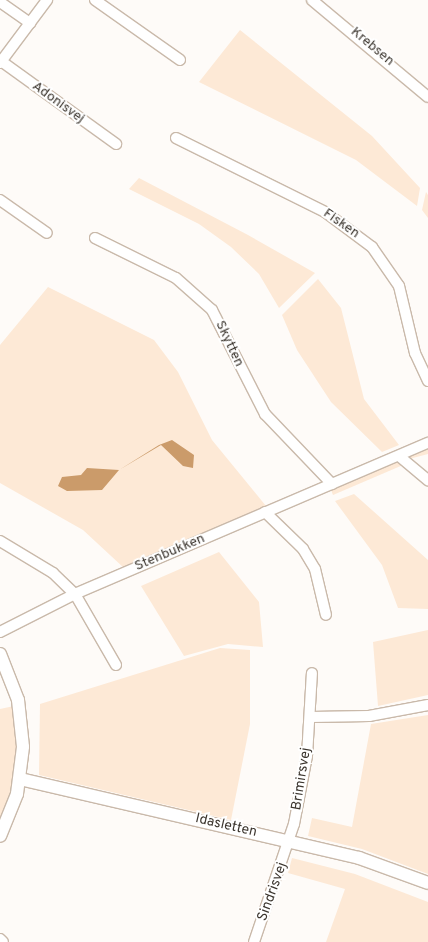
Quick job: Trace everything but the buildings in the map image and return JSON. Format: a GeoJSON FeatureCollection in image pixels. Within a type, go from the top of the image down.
{"type":"FeatureCollection","features":[{"type":"Feature","properties":{"kind":"street","name":"Adonisvej"},"geometry":{"type":"LineString","coordinates":[[47,0],[1,62],[116,144]]}},
{"type":"Feature","properties":{"kind":"street"},"geometry":{"type":"LineString","coordinates":[[95,0],[180,60]]}},
{"type":"Feature","properties":{"kind":"street","name":"Krebsen"},"geometry":{"type":"LineString","coordinates":[[312,0],[428,97]]}},
{"type":"Feature","properties":{"kind":"street"},"geometry":{"type":"LineString","coordinates":[[0,2],[30,22]]}},
{"type":"Feature","properties":{"kind":"street","name":"Fisken"},"geometry":{"type":"LineString","coordinates":[[176,138],[325,212],[372,247],[399,286],[415,353],[428,381]]}},
{"type":"Feature","properties":{"kind":"street"},"geometry":{"type":"LineString","coordinates":[[0,200],[47,234]]}},
{"type":"Feature","properties":{"kind":"street","name":"Skytten"},"geometry":{"type":"LineString","coordinates":[[95,238],[176,278],[206,304],[265,414],[332,484]]}},
{"type":"Feature","properties":{"kind":"street","name":"Stenbukken"},"geometry":{"type":"LineString","coordinates":[[0,632],[75,594],[428,443]]}},
{"type":"Feature","properties":{"kind":"street"},"geometry":{"type":"LineString","coordinates":[[399,456],[428,480]]}},
{"type":"Feature","properties":{"kind":"street"},"geometry":{"type":"LineString","coordinates":[[266,512],[303,549],[315,569],[326,615]]}},
{"type":"Feature","properties":{"kind":"street"},"geometry":{"type":"LineString","coordinates":[[0,541],[52,573],[75,594],[116,665]]}},
{"type":"Feature","properties":{"kind":"street"},"geometry":{"type":"LineString","coordinates":[[0,654],[21,716],[20,779],[0,836]]}},
{"type":"Feature","properties":{"kind":"street","name":"Brimirsvej"},"geometry":{"type":"LineString","coordinates":[[290,841],[311,717],[312,673]]}},
{"type":"Feature","properties":{"kind":"street"},"geometry":{"type":"LineString","coordinates":[[311,717],[369,716],[428,705]]}},
{"type":"Feature","properties":{"kind":"street","name":"Idasletten"},"geometry":{"type":"LineString","coordinates":[[20,779],[359,858],[428,882]]}},
{"type":"Feature","properties":{"kind":"street","name":"Sindrisvej"},"geometry":{"type":"LineString","coordinates":[[254,942],[290,841]]}},
{"type":"Feature","properties":{"kind":"street"},"geometry":{"type":"LineString","coordinates":[[0,939],[3,942]]}},
{"type":"Feature","properties":{"kind":"shaded area"},"geometry":{"type":"Polygon","coordinates":[[[240,30],[372,136],[420,188],[417,206],[356,160],[199,82],[240,30]]]}},
{"type":"Feature","properties":{"kind":"shaded area"},"geometry":{"type":"Polygon","coordinates":[[[139,178],[248,235],[315,273],[279,308],[259,274],[231,247],[199,224],[129,189],[139,178]]]}},
{"type":"Feature","properties":{"kind":"shaded area"},"geometry":{"type":"Polygon","coordinates":[[[426,192],[428,195],[428,218],[422,210],[426,192]]]}},
{"type":"Feature","properties":{"kind":"shaded area"},"geometry":{"type":"Polygon","coordinates":[[[318,279],[341,308],[364,399],[399,445],[382,452],[331,402],[297,350],[282,315],[318,279]]]}},
{"type":"Feature","properties":{"kind":"shaded area"},"geometry":{"type":"Polygon","coordinates":[[[48,287],[154,340],[178,372],[212,440],[266,506],[124,568],[83,530],[0,483],[0,345],[48,287]]]}},
{"type":"Feature","properties":{"kind":"shaded area"},"geometry":{"type":"Polygon","coordinates":[[[172,440],[194,455],[193,468],[183,466],[161,445],[119,470],[159,445],[172,440]]]}},
{"type":"Feature","properties":{"kind":"shaded area"},"geometry":{"type":"Polygon","coordinates":[[[428,449],[428,454],[409,459],[409,457],[428,449]]]}},
{"type":"Feature","properties":{"kind":"shaded area"},"geometry":{"type":"Polygon","coordinates":[[[397,462],[403,465],[333,495],[331,490],[397,462]]]}},
{"type":"Feature","properties":{"kind":"shaded area"},"geometry":{"type":"Polygon","coordinates":[[[87,468],[119,470],[102,490],[67,491],[58,486],[62,477],[81,475],[87,468]]]}},
{"type":"Feature","properties":{"kind":"shaded area"},"geometry":{"type":"Polygon","coordinates":[[[354,494],[428,560],[428,609],[398,608],[382,565],[335,501],[354,494]]]}},
{"type":"Feature","properties":{"kind":"shaded area"},"geometry":{"type":"Polygon","coordinates":[[[219,552],[259,602],[263,647],[228,644],[184,656],[141,586],[219,552]]]}},
{"type":"Feature","properties":{"kind":"shaded area"},"geometry":{"type":"Polygon","coordinates":[[[428,630],[428,695],[378,706],[373,642],[428,630]]]}},
{"type":"Feature","properties":{"kind":"shaded area"},"geometry":{"type":"Polygon","coordinates":[[[220,648],[250,650],[250,724],[231,820],[39,775],[40,704],[220,648]]]}},
{"type":"Feature","properties":{"kind":"shaded area"},"geometry":{"type":"Polygon","coordinates":[[[14,706],[18,740],[11,797],[0,824],[0,709],[14,706]]]}},
{"type":"Feature","properties":{"kind":"shaded area"},"geometry":{"type":"Polygon","coordinates":[[[428,715],[428,874],[362,849],[308,836],[312,818],[352,827],[371,724],[428,715]]]}},
{"type":"Feature","properties":{"kind":"shaded area"},"geometry":{"type":"Polygon","coordinates":[[[292,858],[355,874],[428,902],[428,942],[326,942],[345,889],[288,873],[292,858]]]}}]}
